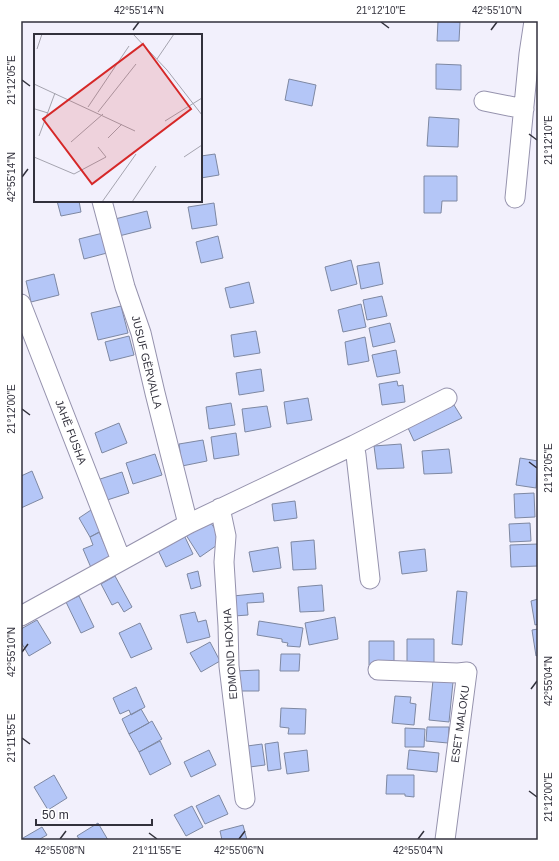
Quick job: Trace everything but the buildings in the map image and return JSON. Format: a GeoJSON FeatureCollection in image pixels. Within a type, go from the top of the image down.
{"type":"FeatureCollection","features":[{"type":"Feature","properties":{"kind":"street"},"geometry":{"type":"LineString","coordinates":[[515,198],[529,54],[534,21]]}},
{"type":"Feature","properties":{"kind":"street"},"geometry":{"type":"LineString","coordinates":[[484,101],[524,109]]}},
{"type":"Feature","properties":{"kind":"street","name":"JUSUF GËRVALLA"},"geometry":{"type":"LineString","coordinates":[[102,202],[125,287],[142,333],[162,423],[188,524]]}},
{"type":"Feature","properties":{"kind":"street","name":"JAHË FUSHA"},"geometry":{"type":"LineString","coordinates":[[21,304],[121,560]]}},
{"type":"Feature","properties":{"kind":"street"},"geometry":{"type":"LineString","coordinates":[[21,616],[188,524],[354,446],[447,398]]}},
{"type":"Feature","properties":{"kind":"street"},"geometry":{"type":"LineString","coordinates":[[354,446],[370,579]]}},
{"type":"Feature","properties":{"kind":"street","name":"EDMOND HOXHA"},"geometry":{"type":"LineString","coordinates":[[220,508],[226,536],[224,562],[229,666],[245,799]]}},
{"type":"Feature","properties":{"kind":"street","name":"ESET MALOKU"},"geometry":{"type":"LineString","coordinates":[[378,670],[458,673],[467,672],[445,840]]}}]}
